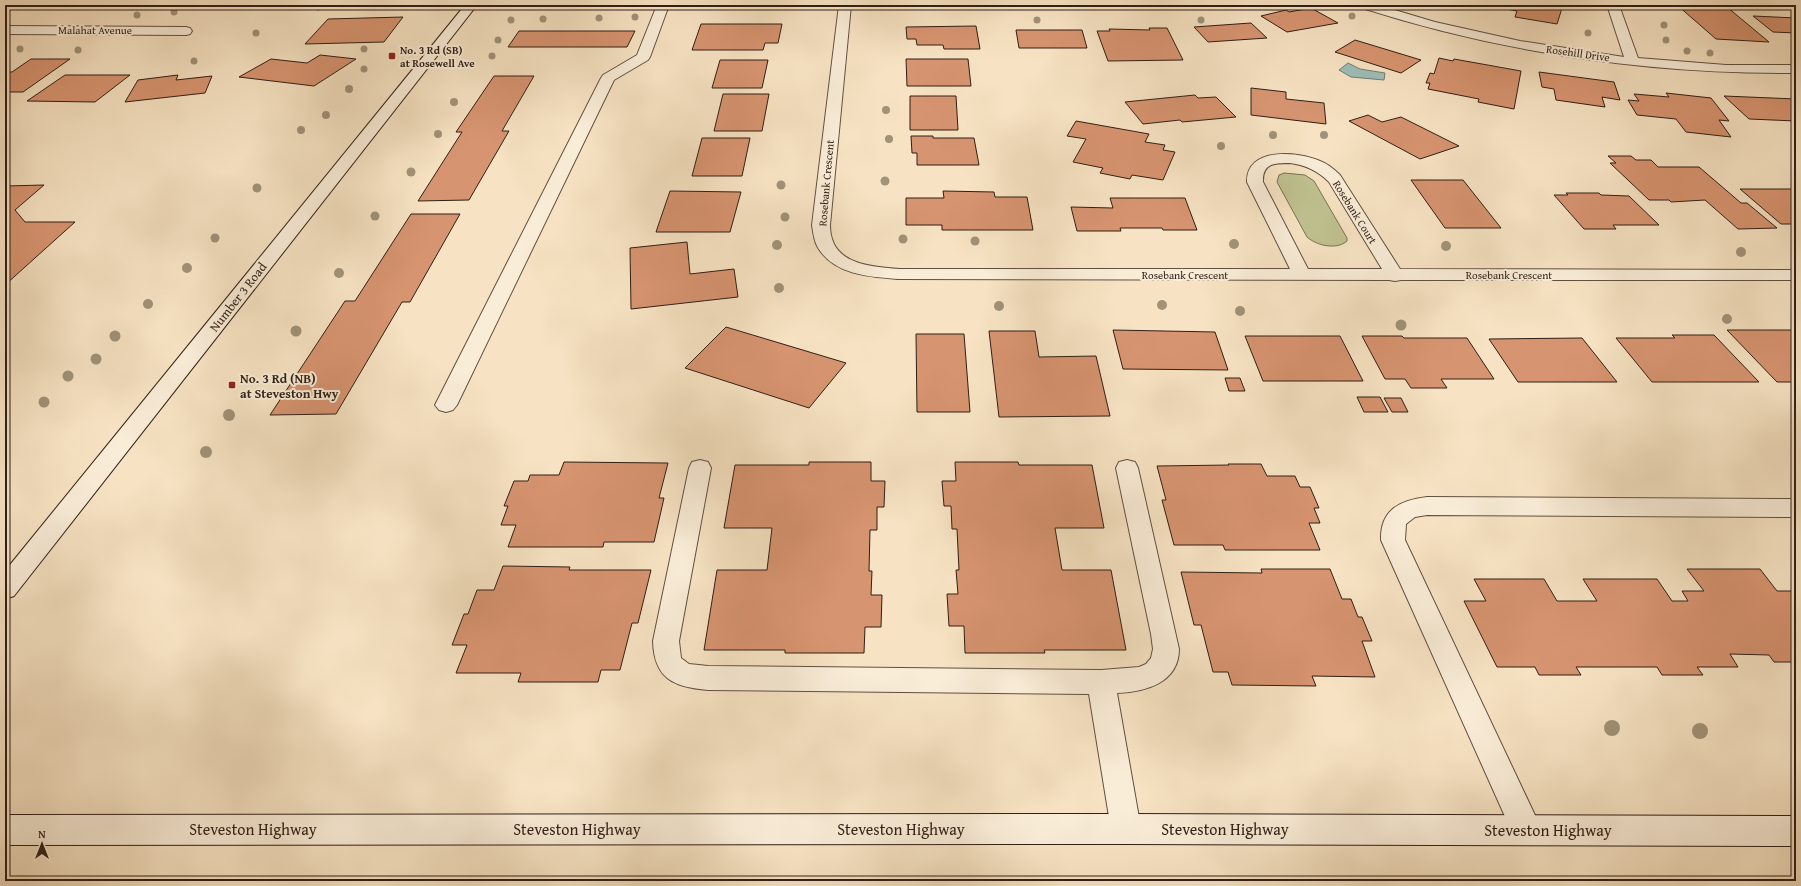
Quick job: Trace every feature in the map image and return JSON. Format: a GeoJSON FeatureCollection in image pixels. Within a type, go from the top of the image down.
{"type":"FeatureCollection","features":[{"type":"Feature","properties":{"kind":"street","name":"Number 3 Road"},"geometry":{"type":"LineString","coordinates":[[5,590],[471,5]]}},
{"type":"Feature","properties":{"kind":"street"},"geometry":{"type":"LineString","coordinates":[[446,405],[608,78],[643,57],[663,5]]}},
{"type":"Feature","properties":{"kind":"street","name":"Rosebank Crescent"},"geometry":{"type":"LineString","coordinates":[[845,5],[821,225],[826,245],[842,263],[865,271],[899,274],[1395,276],[1796,275]]}},
{"type":"Feature","properties":{"kind":"street","name":"Rosehill Drive"},"geometry":{"type":"LineString","coordinates":[[1366,5],[1452,30],[1536,47],[1632,61],[1726,69],[1796,69]]}},
{"type":"Feature","properties":{"kind":"street"},"geometry":{"type":"LineString","coordinates":[[1613,5],[1632,61]]}},
{"type":"Feature","properties":{"kind":"street","name":"Malahat Avenue"},"geometry":{"type":"LineString","coordinates":[[5,30],[186,31]]}},
{"type":"Feature","properties":{"kind":"street","name":"Rosebank Court"},"geometry":{"type":"LineString","coordinates":[[1302,275],[1255,182],[1254,173],[1257,167],[1270,160],[1285,158],[1299,160],[1317,165],[1326,170],[1340,187],[1395,276]]}},
{"type":"Feature","properties":{"kind":"street"},"geometry":{"type":"LineString","coordinates":[[700,468],[666,641],[666,654],[670,666],[681,674],[708,678],[1101,682],[1133,681],[1148,676],[1161,668],[1166,657],[1161,621],[1126,468]]}},
{"type":"Feature","properties":{"kind":"street"},"geometry":{"type":"LineString","coordinates":[[1527,830],[1393,540],[1392,530],[1395,521],[1404,512],[1414,507],[1427,506],[1796,508]]}},
{"type":"Feature","properties":{"kind":"street"},"geometry":{"type":"LineString","coordinates":[[1101,682],[1126,829]]}},
{"type":"Feature","properties":{"kind":"street","name":"Steveston Highway"},"geometry":{"type":"LineString","coordinates":[[5,830],[1126,829],[1796,831]]}},
{"type":"Feature","properties":{"kind":"green space"},"geometry":{"type":"Polygon","coordinates":[[[1284,173],[1305,175],[1314,181],[1347,238],[1347,241],[1343,244],[1327,246],[1316,243],[1307,237],[1277,182],[1279,175],[1284,173]]]}},
{"type":"Feature","properties":{"kind":"water"},"geometry":{"type":"Polygon","coordinates":[[[1348,63],[1360,69],[1385,73],[1384,80],[1351,77],[1339,70],[1348,63]]]}},
{"type":"Feature","properties":{"kind":"building"},"geometry":{"type":"Polygon","coordinates":[[[78,5],[145,5],[141,7],[73,8],[78,5]]]}},
{"type":"Feature","properties":{"kind":"building"},"geometry":{"type":"Polygon","coordinates":[[[308,5],[336,5],[318,10],[308,5]]]}},
{"type":"Feature","properties":{"kind":"building"},"geometry":{"type":"Polygon","coordinates":[[[1563,5],[1557,24],[1515,17],[1517,11],[1489,6],[1563,5]]]}},
{"type":"Feature","properties":{"kind":"building"},"geometry":{"type":"Polygon","coordinates":[[[1677,5],[1727,7],[1769,42],[1716,39],[1677,5]]]}},
{"type":"Feature","properties":{"kind":"building"},"geometry":{"type":"Polygon","coordinates":[[[1311,8],[1338,23],[1287,32],[1261,16],[1286,10],[1289,12],[1311,8]]]}},
{"type":"Feature","properties":{"kind":"building"},"geometry":{"type":"Polygon","coordinates":[[[1753,16],[1796,18],[1796,33],[1773,32],[1753,16]]]}},
{"type":"Feature","properties":{"kind":"building"},"geometry":{"type":"Polygon","coordinates":[[[403,17],[384,42],[305,44],[328,19],[403,17]]]}},
{"type":"Feature","properties":{"kind":"building"},"geometry":{"type":"Polygon","coordinates":[[[1251,23],[1267,38],[1208,42],[1194,27],[1251,23]]]}},
{"type":"Feature","properties":{"kind":"building"},"geometry":{"type":"Polygon","coordinates":[[[701,24],[782,24],[778,43],[765,43],[763,50],[692,50],[701,24]]]}},
{"type":"Feature","properties":{"kind":"building"},"geometry":{"type":"Polygon","coordinates":[[[976,26],[980,49],[944,49],[943,45],[917,45],[916,39],[907,39],[906,27],[976,26]]]}},
{"type":"Feature","properties":{"kind":"building"},"geometry":{"type":"Polygon","coordinates":[[[1149,28],[1167,28],[1183,60],[1108,61],[1097,31],[1110,31],[1109,29],[1150,30],[1149,28]]]}},
{"type":"Feature","properties":{"kind":"building"},"geometry":{"type":"Polygon","coordinates":[[[1016,30],[1082,30],[1087,48],[1019,48],[1016,30]]]}},
{"type":"Feature","properties":{"kind":"building"},"geometry":{"type":"Polygon","coordinates":[[[519,31],[635,31],[627,47],[508,47],[519,31]]]}},
{"type":"Feature","properties":{"kind":"building"},"geometry":{"type":"Polygon","coordinates":[[[1355,40],[1421,60],[1401,73],[1335,52],[1355,40]]]}},
{"type":"Feature","properties":{"kind":"building"},"geometry":{"type":"Polygon","coordinates":[[[320,55],[356,59],[314,86],[239,77],[271,59],[307,63],[320,55]]]}},
{"type":"Feature","properties":{"kind":"building"},"geometry":{"type":"Polygon","coordinates":[[[1439,58],[1453,61],[1454,59],[1521,71],[1514,109],[1478,102],[1479,99],[1428,89],[1430,83],[1426,83],[1430,73],[1434,74],[1439,58]]]}},
{"type":"Feature","properties":{"kind":"building"},"geometry":{"type":"Polygon","coordinates":[[[31,59],[70,59],[23,92],[5,92],[5,72],[12,72],[31,59]]]}},
{"type":"Feature","properties":{"kind":"building"},"geometry":{"type":"Polygon","coordinates":[[[906,59],[968,59],[971,86],[907,86],[906,59]]]}},
{"type":"Feature","properties":{"kind":"building"},"geometry":{"type":"Polygon","coordinates":[[[720,60],[768,60],[762,88],[712,88],[720,60]]]}},
{"type":"Feature","properties":{"kind":"building"},"geometry":{"type":"Polygon","coordinates":[[[1539,72],[1614,82],[1620,100],[1602,97],[1605,107],[1556,100],[1554,89],[1542,87],[1539,72]]]}},
{"type":"Feature","properties":{"kind":"building"},"geometry":{"type":"Polygon","coordinates":[[[65,75],[130,75],[95,102],[27,101],[65,75]]]}},
{"type":"Feature","properties":{"kind":"building"},"geometry":{"type":"Polygon","coordinates":[[[178,75],[176,80],[212,76],[205,93],[125,102],[138,80],[178,75]]]}},
{"type":"Feature","properties":{"kind":"building"},"geometry":{"type":"Polygon","coordinates":[[[494,76],[534,76],[502,131],[509,131],[469,200],[418,201],[462,132],[456,132],[494,76]]]}},
{"type":"Feature","properties":{"kind":"building"},"geometry":{"type":"Polygon","coordinates":[[[1251,88],[1286,92],[1286,99],[1324,103],[1326,124],[1251,115],[1251,88]]]}},
{"type":"Feature","properties":{"kind":"building"},"geometry":{"type":"Polygon","coordinates":[[[1666,93],[1711,98],[1729,121],[1719,120],[1731,137],[1686,132],[1676,119],[1637,115],[1628,100],[1639,101],[1634,94],[1669,97],[1666,93]]]}},
{"type":"Feature","properties":{"kind":"building"},"geometry":{"type":"Polygon","coordinates":[[[723,94],[769,94],[762,131],[714,131],[723,94]]]}},
{"type":"Feature","properties":{"kind":"building"},"geometry":{"type":"Polygon","coordinates":[[[1195,95],[1198,98],[1216,97],[1236,117],[1182,122],[1180,120],[1143,124],[1125,102],[1195,95]]]}},
{"type":"Feature","properties":{"kind":"building"},"geometry":{"type":"Polygon","coordinates":[[[910,96],[956,96],[958,130],[910,130],[910,96]]]}},
{"type":"Feature","properties":{"kind":"building"},"geometry":{"type":"Polygon","coordinates":[[[1724,96],[1796,99],[1796,121],[1749,119],[1724,96]]]}},
{"type":"Feature","properties":{"kind":"building"},"geometry":{"type":"Polygon","coordinates":[[[1368,115],[1382,122],[1401,117],[1459,146],[1420,159],[1349,121],[1368,115]]]}},
{"type":"Feature","properties":{"kind":"building"},"geometry":{"type":"Polygon","coordinates":[[[1076,121],[1149,134],[1145,142],[1165,145],[1163,150],[1175,152],[1163,180],[1132,175],[1130,179],[1100,173],[1103,168],[1073,162],[1086,139],[1067,136],[1076,121]]]}},
{"type":"Feature","properties":{"kind":"building"},"geometry":{"type":"Polygon","coordinates":[[[911,136],[933,136],[933,138],[974,138],[979,165],[917,165],[917,153],[912,153],[911,136]]]}},
{"type":"Feature","properties":{"kind":"building"},"geometry":{"type":"Polygon","coordinates":[[[702,138],[750,138],[742,176],[692,176],[702,138]]]}},
{"type":"Feature","properties":{"kind":"building"},"geometry":{"type":"Polygon","coordinates":[[[1608,156],[1631,156],[1636,160],[1651,160],[1658,167],[1699,167],[1741,203],[1747,203],[1777,228],[1738,229],[1705,200],[1671,202],[1669,200],[1649,200],[1610,163],[1616,163],[1608,156]]]}},
{"type":"Feature","properties":{"kind":"building"},"geometry":{"type":"Polygon","coordinates":[[[1411,180],[1463,180],[1501,228],[1445,228],[1411,180]]]}},
{"type":"Feature","properties":{"kind":"building"},"geometry":{"type":"Polygon","coordinates":[[[44,185],[15,210],[25,222],[75,222],[5,285],[5,186],[44,185]]]}},
{"type":"Feature","properties":{"kind":"building"},"geometry":{"type":"Polygon","coordinates":[[[1740,189],[1796,189],[1796,224],[1781,224],[1740,189]]]}},
{"type":"Feature","properties":{"kind":"building"},"geometry":{"type":"Polygon","coordinates":[[[670,191],[741,192],[730,232],[656,232],[670,191]]]}},
{"type":"Feature","properties":{"kind":"building"},"geometry":{"type":"Polygon","coordinates":[[[943,191],[994,192],[995,197],[1027,197],[1033,230],[942,230],[942,225],[906,225],[906,198],[944,198],[943,191]]]}},
{"type":"Feature","properties":{"kind":"building"},"geometry":{"type":"Polygon","coordinates":[[[1566,193],[1599,193],[1601,195],[1629,196],[1659,225],[1613,225],[1616,229],[1584,229],[1554,195],[1568,195],[1566,193]]]}},
{"type":"Feature","properties":{"kind":"building"},"geometry":{"type":"Polygon","coordinates":[[[1110,198],[1185,198],[1197,230],[1120,228],[1121,231],[1077,231],[1071,207],[1113,208],[1110,198]]]}},
{"type":"Feature","properties":{"kind":"building"},"geometry":{"type":"Polygon","coordinates":[[[411,214],[460,214],[410,302],[402,302],[336,414],[270,415],[345,301],[355,301],[411,214]]]}},
{"type":"Feature","properties":{"kind":"building"},"geometry":{"type":"Polygon","coordinates":[[[687,242],[690,274],[734,269],[738,297],[631,309],[630,248],[687,242]]]}},
{"type":"Feature","properties":{"kind":"building"},"geometry":{"type":"Polygon","coordinates":[[[726,327],[846,363],[809,408],[685,368],[726,327]]]}},
{"type":"Feature","properties":{"kind":"building"},"geometry":{"type":"Polygon","coordinates":[[[1113,330],[1215,332],[1228,370],[1123,369],[1113,330]]]}},
{"type":"Feature","properties":{"kind":"building"},"geometry":{"type":"Polygon","coordinates":[[[1727,330],[1796,330],[1796,382],[1777,382],[1727,330]]]}},
{"type":"Feature","properties":{"kind":"building"},"geometry":{"type":"Polygon","coordinates":[[[989,331],[1035,331],[1039,357],[1096,356],[1110,416],[999,417],[989,331]]]}},
{"type":"Feature","properties":{"kind":"building"},"geometry":{"type":"Polygon","coordinates":[[[916,334],[964,334],[970,412],[917,412],[916,334]]]}},
{"type":"Feature","properties":{"kind":"building"},"geometry":{"type":"Polygon","coordinates":[[[1672,335],[1714,335],[1759,382],[1652,382],[1616,338],[1675,338],[1672,335]]]}},
{"type":"Feature","properties":{"kind":"building"},"geometry":{"type":"Polygon","coordinates":[[[1245,336],[1340,336],[1363,381],[1263,381],[1245,336]]]}},
{"type":"Feature","properties":{"kind":"building"},"geometry":{"type":"Polygon","coordinates":[[[1362,336],[1467,338],[1494,379],[1441,379],[1447,388],[1411,388],[1405,379],[1385,379],[1362,336]]]}},
{"type":"Feature","properties":{"kind":"building"},"geometry":{"type":"Polygon","coordinates":[[[1582,338],[1617,382],[1518,382],[1489,339],[1582,338]]]}},
{"type":"Feature","properties":{"kind":"building"},"geometry":{"type":"Polygon","coordinates":[[[1225,378],[1240,378],[1245,391],[1229,391],[1225,378]]]}},
{"type":"Feature","properties":{"kind":"building"},"geometry":{"type":"Polygon","coordinates":[[[1357,397],[1380,397],[1388,412],[1364,412],[1357,397]]]}},
{"type":"Feature","properties":{"kind":"building"},"geometry":{"type":"Polygon","coordinates":[[[1384,398],[1401,398],[1408,412],[1392,412],[1384,398]]]}},
{"type":"Feature","properties":{"kind":"building"},"geometry":{"type":"Polygon","coordinates":[[[564,462],[668,463],[659,498],[664,498],[654,542],[604,542],[603,547],[508,547],[516,525],[501,525],[508,506],[504,506],[514,481],[528,481],[530,475],[559,475],[564,462]]]}},
{"type":"Feature","properties":{"kind":"building"},"geometry":{"type":"Polygon","coordinates":[[[809,462],[871,462],[871,481],[885,481],[884,507],[877,507],[877,530],[870,530],[869,571],[872,571],[871,595],[882,595],[881,627],[865,627],[864,653],[785,653],[785,650],[704,650],[717,570],[767,570],[772,528],[724,528],[735,465],[809,465],[809,462]]]}},
{"type":"Feature","properties":{"kind":"building"},"geometry":{"type":"Polygon","coordinates":[[[955,462],[1018,462],[1019,465],[1092,465],[1104,528],[1055,528],[1062,570],[1111,570],[1126,650],[1044,650],[1045,653],[965,653],[964,626],[949,626],[947,594],[958,594],[956,570],[959,570],[957,529],[952,529],[951,506],[944,506],[942,481],[956,481],[955,462]]]}},
{"type":"Feature","properties":{"kind":"building"},"geometry":{"type":"Polygon","coordinates":[[[1228,464],[1261,464],[1267,476],[1295,476],[1300,487],[1310,487],[1319,508],[1314,508],[1320,523],[1309,523],[1320,550],[1225,550],[1223,545],[1174,545],[1162,500],[1166,500],[1157,466],[1229,465],[1228,464]]]}},
{"type":"Feature","properties":{"kind":"building"},"geometry":{"type":"Polygon","coordinates":[[[503,566],[570,567],[569,570],[651,570],[638,623],[632,623],[620,670],[601,670],[598,682],[518,682],[521,673],[456,673],[467,645],[452,645],[464,614],[468,614],[477,590],[494,590],[503,566]]]}},
{"type":"Feature","properties":{"kind":"building"},"geometry":{"type":"Polygon","coordinates":[[[1261,569],[1330,569],[1342,599],[1351,599],[1358,617],[1362,617],[1372,641],[1362,641],[1375,677],[1312,676],[1316,686],[1232,685],[1228,672],[1213,672],[1201,625],[1194,625],[1181,572],[1262,573],[1261,569]]]}},
{"type":"Feature","properties":{"kind":"building"},"geometry":{"type":"Polygon","coordinates":[[[1687,569],[1760,569],[1777,591],[1796,591],[1796,662],[1774,662],[1769,655],[1730,654],[1738,667],[1697,667],[1703,675],[1662,675],[1657,667],[1576,667],[1581,675],[1539,675],[1535,667],[1497,667],[1464,601],[1486,601],[1474,579],[1544,579],[1557,601],[1597,601],[1583,579],[1657,579],[1672,601],[1688,601],[1682,591],[1704,591],[1687,569]]]}},
{"type":"Feature","properties":{"kind":"place","name":"No. 3 Rd (SB) at Rosewell Ave"},"geometry":{"type":"Point","coordinates":[392,56]}},
{"type":"Feature","properties":{"kind":"place","name":"No. 3 Rd (NB) at Steveston Hwy"},"geometry":{"type":"Point","coordinates":[232,385]}}]}
